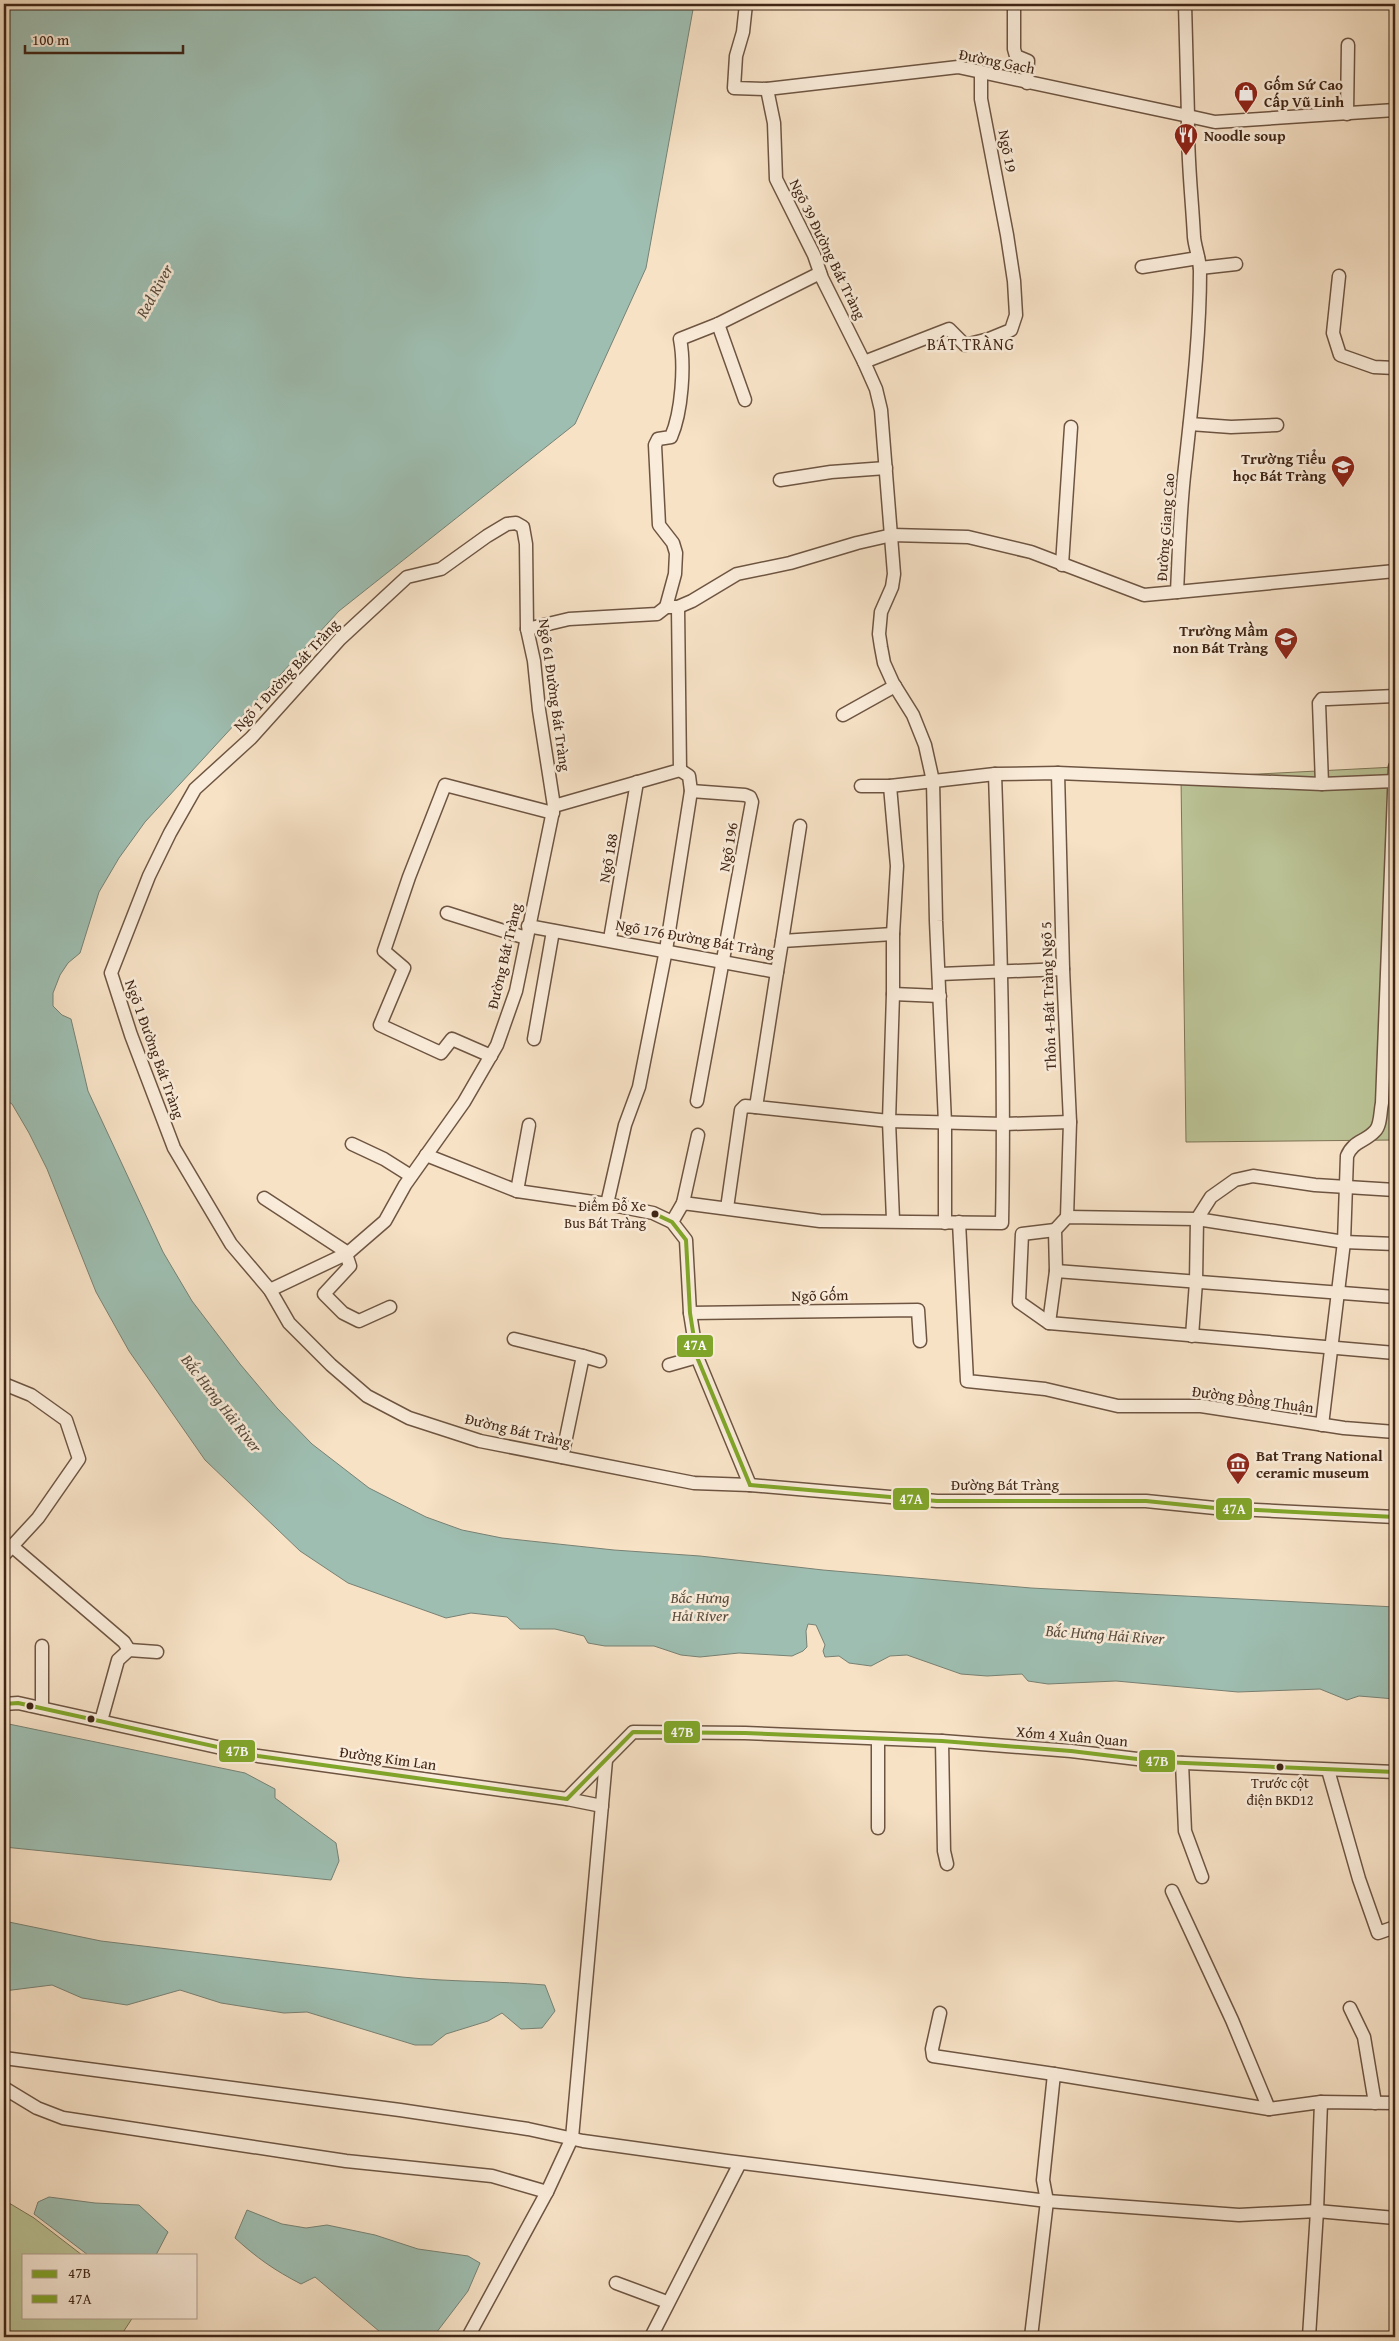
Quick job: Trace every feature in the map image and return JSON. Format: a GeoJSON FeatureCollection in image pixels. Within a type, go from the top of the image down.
{"type":"FeatureCollection","features":[{"type":"Feature","properties":{"kind":"street","name":"Đường Gạch"},"geometry":{"type":"LineString","coordinates":[[746,4],[743,32],[736,56],[734,88],[767,89],[958,67],[1188,116]]}},
{"type":"Feature","properties":{"kind":"street"},"geometry":{"type":"LineString","coordinates":[[1014,4],[1014,49],[1016,56],[1028,61],[1027,82]]}},
{"type":"Feature","properties":{"kind":"street"},"geometry":{"type":"LineString","coordinates":[[1185,4],[1188,116],[1215,122],[1395,110]]}},
{"type":"Feature","properties":{"kind":"street"},"geometry":{"type":"LineString","coordinates":[[1348,45],[1348,114]]}},
{"type":"Feature","properties":{"kind":"street","name":"Ngõ 19"},"geometry":{"type":"LineString","coordinates":[[864,362],[949,328],[965,345],[989,339],[1011,330],[1016,315],[1007,236],[982,99],[981,72]]}},
{"type":"Feature","properties":{"kind":"street","name":"Ngõ 39 Đường Bát Tràng"},"geometry":{"type":"LineString","coordinates":[[767,89],[774,123],[776,179],[864,362],[876,390],[881,410],[892,535],[892,587],[881,612],[879,634],[884,663],[895,686],[913,715],[925,745],[933,781],[936,921],[940,974],[945,1123],[945,1223]]}},
{"type":"Feature","properties":{"kind":"street","name":"Đường Giang Cao"},"geometry":{"type":"LineString","coordinates":[[527,629],[569,620],[657,614],[737,574],[790,563],[857,543],[892,535],[968,536],[1031,552],[1144,595],[1177,592],[1184,468],[1198,348],[1199,263],[1190,196],[1187,154],[1188,116]]}},
{"type":"Feature","properties":{"kind":"street"},"geometry":{"type":"LineString","coordinates":[[1142,267],[1199,263],[1236,264]]}},
{"type":"Feature","properties":{"kind":"street"},"geometry":{"type":"LineString","coordinates":[[680,770],[672,607],[676,553],[673,543],[659,525],[655,443],[658,439],[671,437],[675,426],[682,377],[680,339],[718,324],[820,273]]}},
{"type":"Feature","properties":{"kind":"street"},"geometry":{"type":"LineString","coordinates":[[1339,276],[1333,333],[1340,355],[1374,367],[1395,368]]}},
{"type":"Feature","properties":{"kind":"street"},"geometry":{"type":"LineString","coordinates":[[718,324],[745,400]]}},
{"type":"Feature","properties":{"kind":"street"},"geometry":{"type":"LineString","coordinates":[[1190,424],[1231,427],[1277,425]]}},
{"type":"Feature","properties":{"kind":"street"},"geometry":{"type":"LineString","coordinates":[[1062,565],[1072,427]]}},
{"type":"Feature","properties":{"kind":"street"},"geometry":{"type":"LineString","coordinates":[[780,480],[831,472],[886,468]]}},
{"type":"Feature","properties":{"kind":"street","name":"Ngõ 61 Đường Bát Tràng"},"geometry":{"type":"LineString","coordinates":[[372,609],[406,577],[441,570],[487,536],[507,524],[516,523],[523,527],[526,544],[527,629],[534,660],[553,810]]}},
{"type":"Feature","properties":{"kind":"street"},"geometry":{"type":"LineString","coordinates":[[1177,592],[1395,571]]}},
{"type":"Feature","properties":{"kind":"street","name":"Ngõ 1 Đường Bát Tràng"},"geometry":{"type":"LineString","coordinates":[[270,1290],[231,1244],[174,1148],[131,1035],[111,973],[149,876],[170,833],[195,790],[251,738],[340,639],[372,609]]}},
{"type":"Feature","properties":{"kind":"street"},"geometry":{"type":"LineString","coordinates":[[843,715],[895,686]]}},
{"type":"Feature","properties":{"kind":"street"},"geometry":{"type":"LineString","coordinates":[[1322,784],[1319,703],[1322,699],[1395,696]]}},
{"type":"Feature","properties":{"kind":"street"},"geometry":{"type":"LineString","coordinates":[[1322,1425],[1344,1242],[1347,1156],[1351,1147],[1374,1132],[1378,1126],[1382,1103],[1395,767]]}},
{"type":"Feature","properties":{"kind":"street"},"geometry":{"type":"LineString","coordinates":[[491,1056],[452,1039],[441,1053],[380,1025],[404,968],[384,951],[409,877],[445,785],[553,810],[680,770],[689,776],[691,791],[666,950],[639,1087],[625,1125],[608,1204]]}},
{"type":"Feature","properties":{"kind":"street"},"geometry":{"type":"LineString","coordinates":[[861,786],[890,786],[995,774],[1058,772],[1322,784],[1395,781]]}},
{"type":"Feature","properties":{"kind":"street","name":"Thôn 4-Bát Tràng Ngõ 5"},"geometry":{"type":"LineString","coordinates":[[1058,772],[1063,969],[1070,1122],[1067,1217]]}},
{"type":"Feature","properties":{"kind":"street"},"geometry":{"type":"LineString","coordinates":[[995,774],[1002,972],[1004,1124],[1002,1223]]}},
{"type":"Feature","properties":{"kind":"street","name":"Ngõ 188"},"geometry":{"type":"LineString","coordinates":[[610,940],[637,782]]}},
{"type":"Feature","properties":{"kind":"street"},"geometry":{"type":"LineString","coordinates":[[890,786],[897,866],[893,934],[889,1121],[893,1220]]}},
{"type":"Feature","properties":{"kind":"street","name":"Ngõ 196"},"geometry":{"type":"LineString","coordinates":[[691,791],[745,795],[752,800],[724,962]]}},
{"type":"Feature","properties":{"kind":"street","name":"Đường Bát Tràng"},"geometry":{"type":"LineString","coordinates":[[553,810],[516,991],[497,1045],[464,1102],[412,1176],[385,1221],[347,1253],[270,1290],[289,1323],[331,1365],[367,1396],[409,1418],[480,1441],[694,1483],[750,1485],[937,1501],[1146,1501],[1215,1508],[1395,1517]]}},
{"type":"Feature","properties":{"kind":"street"},"geometry":{"type":"LineString","coordinates":[[782,941],[800,826]]}},
{"type":"Feature","properties":{"kind":"street","name":"Ngõ 176 Đường Bát Tràng"},"geometry":{"type":"LineString","coordinates":[[447,913],[527,932],[553,931],[610,940],[777,972],[782,941],[893,934]]}},
{"type":"Feature","properties":{"kind":"street"},"geometry":{"type":"LineString","coordinates":[[534,1040],[553,931]]}},
{"type":"Feature","properties":{"kind":"street"},"geometry":{"type":"LineString","coordinates":[[697,1101],[724,962]]}},
{"type":"Feature","properties":{"kind":"street"},"geometry":{"type":"LineString","coordinates":[[940,974],[1063,969]]}},
{"type":"Feature","properties":{"kind":"street"},"geometry":{"type":"LineString","coordinates":[[756,1107],[777,972]]}},
{"type":"Feature","properties":{"kind":"street"},"geometry":{"type":"LineString","coordinates":[[893,994],[940,996]]}},
{"type":"Feature","properties":{"kind":"street"},"geometry":{"type":"LineString","coordinates":[[727,1208],[741,1110],[745,1106],[889,1121],[1004,1124],[1070,1122]]}},
{"type":"Feature","properties":{"kind":"street"},"geometry":{"type":"LineString","coordinates":[[517,1191],[529,1125]]}},
{"type":"Feature","properties":{"kind":"street"},"geometry":{"type":"LineString","coordinates":[[672,1222],[683,1203],[698,1135]]}},
{"type":"Feature","properties":{"kind":"street"},"geometry":{"type":"LineString","coordinates":[[352,1144],[384,1159],[412,1176]]}},
{"type":"Feature","properties":{"kind":"street"},"geometry":{"type":"LineString","coordinates":[[426,1155],[517,1191],[608,1204],[653,1213],[672,1222],[686,1240],[690,1313],[697,1357],[750,1485]]}},
{"type":"Feature","properties":{"kind":"street"},"geometry":{"type":"LineString","coordinates":[[1192,1336],[1196,1282],[1197,1219],[1211,1197],[1241,1178],[1253,1176],[1345,1187],[1395,1190]]}},
{"type":"Feature","properties":{"kind":"street"},"geometry":{"type":"LineString","coordinates":[[264,1198],[347,1253],[350,1266],[324,1294],[343,1314],[359,1321],[390,1307]]}},
{"type":"Feature","properties":{"kind":"street"},"geometry":{"type":"LineString","coordinates":[[683,1203],[820,1221],[893,1220],[945,1223],[1002,1223],[1022,1234],[1055,1230],[1067,1217],[1197,1219],[1344,1242],[1395,1244]]}},
{"type":"Feature","properties":{"kind":"street","name":"Đường Đồng Thuận"},"geometry":{"type":"LineString","coordinates":[[959,1222],[967,1381],[1045,1389],[1118,1406],[1201,1406],[1322,1425],[1395,1432]]}},
{"type":"Feature","properties":{"kind":"street"},"geometry":{"type":"LineString","coordinates":[[1049,1323],[1056,1271],[1055,1230]]}},
{"type":"Feature","properties":{"kind":"street"},"geometry":{"type":"LineString","coordinates":[[1022,1234],[1019,1302],[1049,1323],[1395,1353]]}},
{"type":"Feature","properties":{"kind":"street"},"geometry":{"type":"LineString","coordinates":[[1056,1271],[1395,1297]]}},
{"type":"Feature","properties":{"kind":"street","name":"Ngõ Gốm"},"geometry":{"type":"LineString","coordinates":[[690,1313],[918,1310],[920,1341]]}},
{"type":"Feature","properties":{"kind":"street"},"geometry":{"type":"LineString","coordinates":[[514,1339],[600,1361]]}},
{"type":"Feature","properties":{"kind":"street"},"geometry":{"type":"LineString","coordinates":[[562,1457],[583,1356]]}},
{"type":"Feature","properties":{"kind":"street"},"geometry":{"type":"LineString","coordinates":[[669,1365],[697,1357]]}},
{"type":"Feature","properties":{"kind":"street"},"geometry":{"type":"LineString","coordinates":[[4,1384],[31,1395],[66,1420],[79,1459],[38,1518],[9,1551],[117,1636],[129,1650],[156,1652]]}},
{"type":"Feature","properties":{"kind":"street"},"geometry":{"type":"LineString","coordinates":[[42,1646],[42,1708]]}},
{"type":"Feature","properties":{"kind":"street"},"geometry":{"type":"LineString","coordinates":[[101,1722],[118,1660],[129,1650]]}},
{"type":"Feature","properties":{"kind":"street","name":"Đường Kim Lan"},"geometry":{"type":"LineString","coordinates":[[4,1704],[18,1703],[258,1756],[602,1806]]}},
{"type":"Feature","properties":{"kind":"street","name":"Xóm 4 Xuân Quan"},"geometry":{"type":"LineString","coordinates":[[606,1760],[633,1732],[942,1741],[1071,1751],[1182,1763],[1395,1772]]}},
{"type":"Feature","properties":{"kind":"street"},"geometry":{"type":"LineString","coordinates":[[878,1739],[878,1828]]}},
{"type":"Feature","properties":{"kind":"street"},"geometry":{"type":"LineString","coordinates":[[942,1741],[944,1851],[948,1864]]}},
{"type":"Feature","properties":{"kind":"street"},"geometry":{"type":"LineString","coordinates":[[567,1800],[606,1760]]}},
{"type":"Feature","properties":{"kind":"street"},"geometry":{"type":"LineString","coordinates":[[468,2337],[547,2192],[572,2138],[606,1760]]}},
{"type":"Feature","properties":{"kind":"street"},"geometry":{"type":"LineString","coordinates":[[1182,1763],[1185,1831],[1202,1877]]}},
{"type":"Feature","properties":{"kind":"street"},"geometry":{"type":"LineString","coordinates":[[1328,1770],[1359,1880],[1378,1933],[1395,1927]]}},
{"type":"Feature","properties":{"kind":"street"},"geometry":{"type":"LineString","coordinates":[[1172,1891],[1232,2020],[1269,2109]]}},
{"type":"Feature","properties":{"kind":"street"},"geometry":{"type":"LineString","coordinates":[[1350,2008],[1364,2038],[1375,2103]]}},
{"type":"Feature","properties":{"kind":"street"},"geometry":{"type":"LineString","coordinates":[[940,2013],[932,2049],[933,2056],[1269,2109],[1321,2102],[1395,2103]]}},
{"type":"Feature","properties":{"kind":"street"},"geometry":{"type":"LineString","coordinates":[[6,2060],[400,2110],[740,2163],[1047,2200],[1239,2215],[1317,2211],[1395,2218]]}},
{"type":"Feature","properties":{"kind":"street"},"geometry":{"type":"LineString","coordinates":[[1031,2337],[1047,2200],[1043,2180],[1054,2074]]}},
{"type":"Feature","properties":{"kind":"street"},"geometry":{"type":"LineString","coordinates":[[4,2088],[37,2108],[63,2118],[346,2161],[492,2176],[547,2192]]}},
{"type":"Feature","properties":{"kind":"street"},"geometry":{"type":"LineString","coordinates":[[1309,2337],[1317,2211],[1321,2102]]}},
{"type":"Feature","properties":{"kind":"street"},"geometry":{"type":"LineString","coordinates":[[651,2337],[667,2302],[740,2163]]}},
{"type":"Feature","properties":{"kind":"street"},"geometry":{"type":"LineString","coordinates":[[616,2283],[667,2302]]}},
{"type":"Feature","properties":{"kind":"green space"},"geometry":{"type":"Polygon","coordinates":[[[1395,767],[1395,1140],[1186,1142],[1181,778],[1395,767]]]}},
{"type":"Feature","properties":{"kind":"green space"},"geometry":{"type":"Polygon","coordinates":[[[4,2200],[34,2218],[81,2254],[22,2254],[22,2318],[132,2318],[120,2337],[17,2337],[18,2335],[4,2328],[4,2200]]]}},
{"type":"Feature","properties":{"kind":"water"},"geometry":{"type":"Polygon","coordinates":[[[4,4],[694,4],[646,268],[575,424],[339,611],[145,822],[119,858],[99,892],[80,953],[68,963],[60,975],[53,993],[53,1006],[62,1015],[71,1019],[88,1091],[163,1252],[192,1301],[240,1364],[277,1408],[312,1444],[369,1488],[426,1517],[462,1530],[502,1538],[614,1550],[700,1556],[823,1570],[1031,1588],[1395,1607],[1395,1699],[1359,1696],[1347,1700],[1320,1689],[1238,1692],[1116,1681],[1048,1684],[1028,1681],[1022,1674],[987,1676],[961,1674],[907,1655],[890,1656],[871,1666],[849,1663],[839,1656],[825,1657],[823,1651],[825,1645],[816,1625],[808,1624],[806,1631],[807,1647],[792,1656],[739,1653],[700,1657],[681,1655],[654,1646],[605,1646],[588,1643],[584,1636],[555,1629],[520,1629],[507,1617],[471,1613],[446,1618],[348,1583],[300,1551],[205,1460],[129,1351],[96,1292],[47,1169],[12,1104],[4,1099],[4,4]]]}},
{"type":"Feature","properties":{"kind":"water"},"geometry":{"type":"Polygon","coordinates":[[[4,1723],[245,1773],[275,1789],[275,1798],[336,1843],[339,1861],[331,1880],[4,1847],[4,1723]]]}},
{"type":"Feature","properties":{"kind":"water"},"geometry":{"type":"Polygon","coordinates":[[[4,1921],[101,1941],[402,1977],[545,1985],[555,2011],[542,2028],[521,2029],[502,2013],[488,2021],[446,2034],[432,2045],[415,2045],[307,2012],[284,2013],[221,2003],[180,1990],[127,2005],[82,1998],[52,1985],[4,1991],[4,1921]]]}},
{"type":"Feature","properties":{"kind":"water"},"geometry":{"type":"Polygon","coordinates":[[[49,2197],[95,2203],[139,2205],[168,2232],[157,2254],[87,2254],[34,2214],[38,2202],[49,2197]]]}},
{"type":"Feature","properties":{"kind":"water"},"geometry":{"type":"Polygon","coordinates":[[[247,2210],[282,2224],[306,2228],[327,2225],[375,2235],[418,2249],[468,2256],[480,2263],[468,2291],[433,2337],[386,2337],[315,2277],[301,2284],[266,2263],[235,2238],[247,2210]]]}},
{"type":"Feature","properties":{"kind":"transit line","name":"47A"},"geometry":{"type":"LineString","coordinates":[[653,1213],[672,1222],[686,1240],[690,1313],[697,1357],[750,1485]]}},
{"type":"Feature","properties":{"kind":"transit line","name":"47A"},"geometry":{"type":"LineString","coordinates":[[750,1485],[937,1501],[1146,1501],[1215,1508],[1395,1517]]}},
{"type":"Feature","properties":{"kind":"transit line","name":"47B"},"geometry":{"type":"LineString","coordinates":[[4,1704],[18,1703],[258,1756],[567,1799],[633,1732],[745,1733],[942,1741],[1071,1751],[1162,1762],[1395,1772]]}},
{"type":"Feature","properties":{"kind":"place","name":"Gốm Sứ Cao Cấp Vũ Linh"},"geometry":{"type":"Point","coordinates":[1246,114]}},
{"type":"Feature","properties":{"kind":"place","name":"Noodle soup"},"geometry":{"type":"Point","coordinates":[1186,156]}},
{"type":"Feature","properties":{"kind":"place","name":"Trường Tiểu học Bát Tràng"},"geometry":{"type":"Point","coordinates":[1343,488]}},
{"type":"Feature","properties":{"kind":"place","name":"Trường Mầm non Bát Tràng"},"geometry":{"type":"Point","coordinates":[1286,660]}},
{"type":"Feature","properties":{"kind":"place","name":"Điểm Đỗ Xe Bus Bát Tràng"},"geometry":{"type":"Point","coordinates":[655,1214]}},
{"type":"Feature","properties":{"kind":"place","name":"Bat Trang National ceramic museum"},"geometry":{"type":"Point","coordinates":[1238,1485]}},
{"type":"Feature","properties":{"kind":"place","name":"Trước cột điện BKD12"},"geometry":{"type":"Point","coordinates":[1280,1767]}},
{"type":"Feature","properties":{"kind":"district","name":"BÁT TRÀNG"},"geometry":{"type":"Point","coordinates":[971,344]}},
{"type":"Feature","properties":{"kind":"water label","name":"Red River"},"geometry":{"type":"Point","coordinates":[154,291]}},
{"type":"Feature","properties":{"kind":"water label","name":"Bắc Hưng Hải River"},"geometry":{"type":"Point","coordinates":[222,1403]}},
{"type":"Feature","properties":{"kind":"water label","name":"Bắc Hưng Hải River"},"geometry":{"type":"Point","coordinates":[700,1606]}},
{"type":"Feature","properties":{"kind":"water label","name":"Bắc Hưng Hải River"},"geometry":{"type":"Point","coordinates":[1105,1634]}}]}
